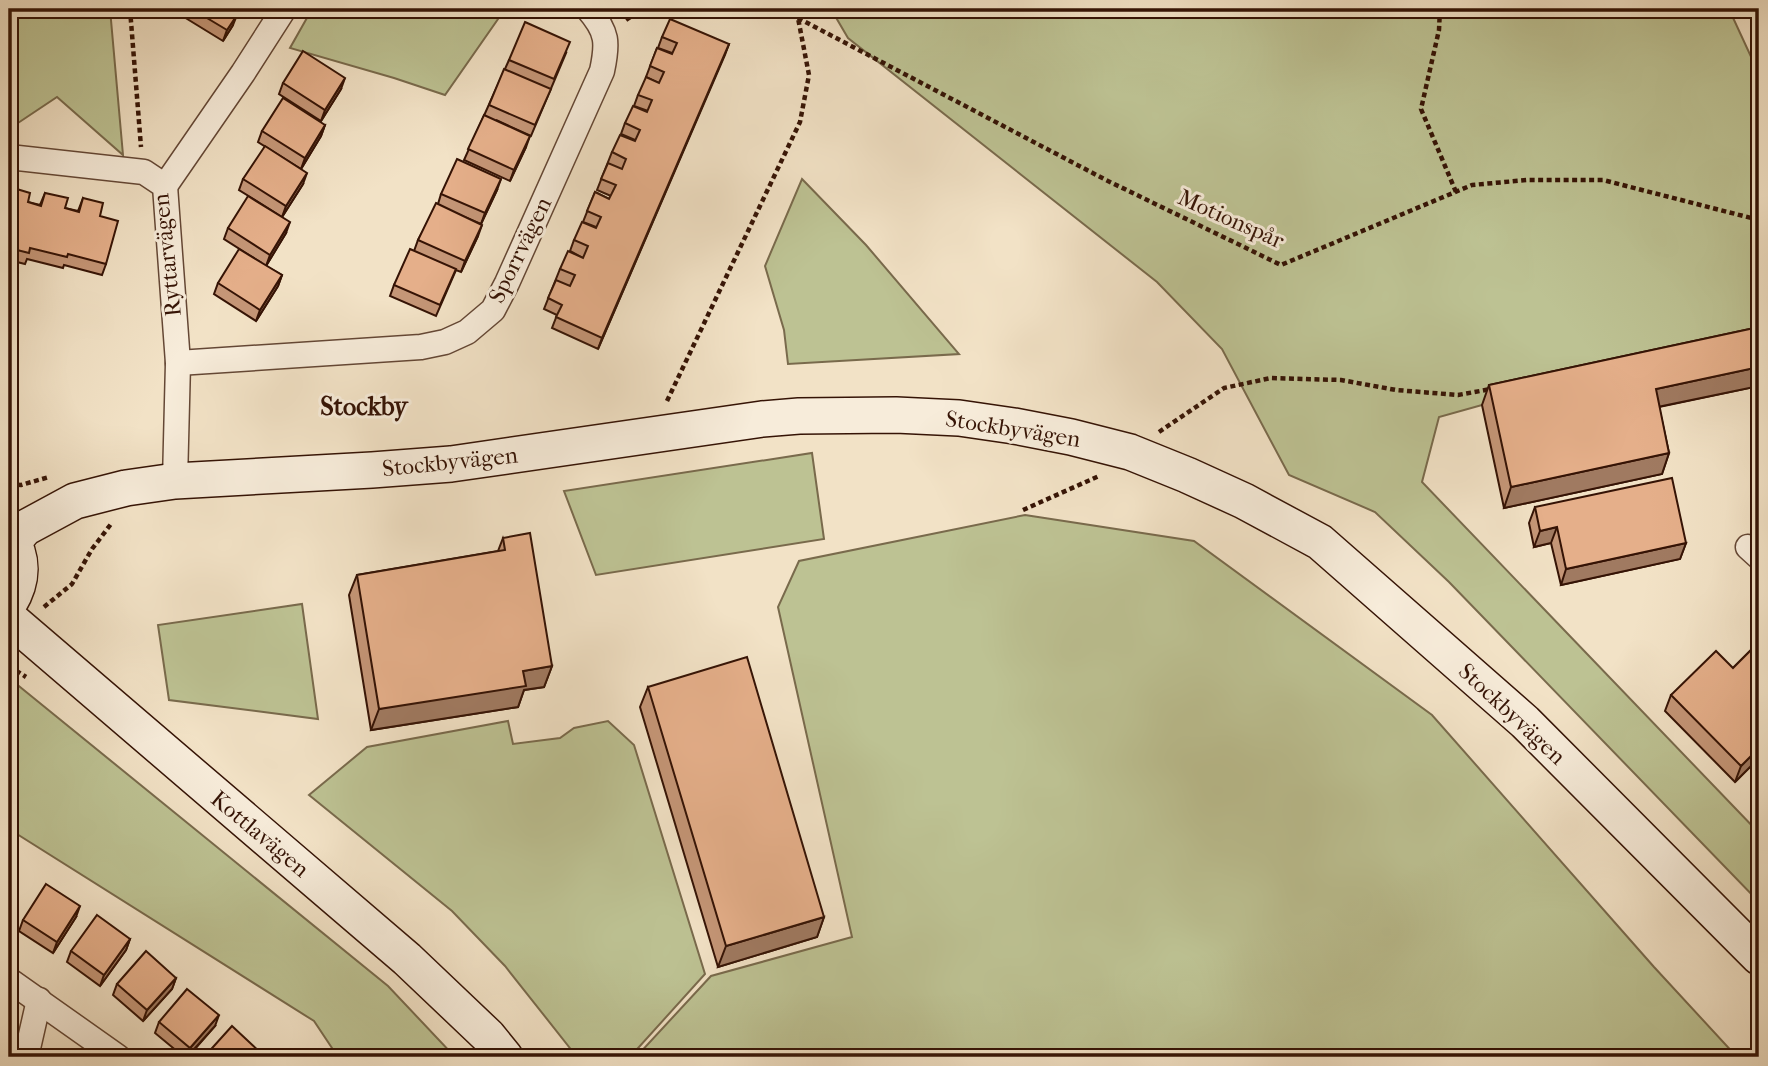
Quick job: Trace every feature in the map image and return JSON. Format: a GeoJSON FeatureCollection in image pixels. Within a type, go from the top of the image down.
{"type":"FeatureCollection","features":[{"type":"Feature","properties":{"kind":"street"},"geometry":{"type":"LineString","coordinates":[[165,186],[284,9]]}},
{"type":"Feature","properties":{"kind":"street","name":"Sporrvägen"},"geometry":{"type":"LineString","coordinates":[[178,363],[421,346],[445,342],[467,332],[492,310],[507,283],[602,71],[606,49],[605,34],[588,9]]}},
{"type":"Feature","properties":{"kind":"street","name":"Ryttarvägen"},"geometry":{"type":"LineString","coordinates":[[9,157],[144,172],[165,186],[178,363],[175,481]]}},
{"type":"Feature","properties":{"kind":"street","name":"Stockbyvägen"},"geometry":{"type":"LineString","coordinates":[[11,538],[75,501],[117,490],[175,481],[451,464],[774,418],[896,415],[959,418],[1070,437],[1130,452],[1186,475],[1244,501],[1320,542],[1525,722],[1759,957]]}},
{"type":"Feature","properties":{"kind":"street"},"geometry":{"type":"LineString","coordinates":[[11,538],[20,559],[20,577],[14,595],[12,616]]}},
{"type":"Feature","properties":{"kind":"street","name":"Kottlavägen"},"geometry":{"type":"LineString","coordinates":[[12,616],[136,729],[407,960],[488,1035],[505,1057]]}},
{"type":"Feature","properties":{"kind":"street"},"geometry":{"type":"LineString","coordinates":[[9,980],[118,1057]]}},
{"type":"Feature","properties":{"kind":"street"},"geometry":{"type":"LineString","coordinates":[[26,1057],[39,1000]]}},
{"type":"Feature","properties":{"kind":"path"},"geometry":{"type":"LineString","coordinates":[[130,9],[144,172]]}},
{"type":"Feature","properties":{"kind":"path"},"geometry":{"type":"LineString","coordinates":[[667,433],[667,401],[800,122],[809,75],[798,18],[792,9]]}},
{"type":"Feature","properties":{"kind":"path"},"geometry":{"type":"LineString","coordinates":[[1440,9],[1439,30],[1421,110],[1456,192]]}},
{"type":"Feature","properties":{"kind":"path","name":"Motionspår"},"geometry":{"type":"LineString","coordinates":[[798,18],[1107,180],[1281,265],[1472,185],[1527,180],[1602,180],[1759,220]]}},
{"type":"Feature","properties":{"kind":"path"},"geometry":{"type":"LineString","coordinates":[[1023,510],[1112,470],[1147,438],[1224,388],[1271,378],[1341,380],[1396,390],[1458,395],[1498,387]]}},
{"type":"Feature","properties":{"kind":"path"},"geometry":{"type":"LineString","coordinates":[[12,616],[72,583],[92,549],[120,513],[117,490]]}},
{"type":"Feature","properties":{"kind":"path"},"geometry":{"type":"LineString","coordinates":[[9,781],[14,803],[9,828]]}},
{"type":"Feature","properties":{"kind":"green space"},"geometry":{"type":"Polygon","coordinates":[[[9,9],[110,9],[123,155],[57,97],[9,129],[9,9]]]}},
{"type":"Feature","properties":{"kind":"green space"},"geometry":{"type":"Polygon","coordinates":[[[312,9],[505,9],[445,95],[290,48],[312,9]]]}},
{"type":"Feature","properties":{"kind":"green space"},"geometry":{"type":"Polygon","coordinates":[[[831,9],[1729,9],[1759,74],[1759,346],[1482,405],[1439,417],[1422,482],[1759,833],[1759,902],[1449,582],[1375,512],[1289,475],[1222,349],[1157,282],[848,38],[831,9]]]}},
{"type":"Feature","properties":{"kind":"green space"},"geometry":{"type":"Polygon","coordinates":[[[802,179],[866,245],[959,354],[788,364],[784,330],[765,266],[802,179]]]}},
{"type":"Feature","properties":{"kind":"green space"},"geometry":{"type":"Polygon","coordinates":[[[812,453],[824,539],[596,575],[564,491],[812,453]]]}},
{"type":"Feature","properties":{"kind":"green space"},"geometry":{"type":"Polygon","coordinates":[[[1025,515],[1194,541],[1432,715],[1737,1057],[636,1057],[711,976],[852,937],[778,607],[799,561],[1025,515]]]}},
{"type":"Feature","properties":{"kind":"green space"},"geometry":{"type":"Polygon","coordinates":[[[302,604],[318,719],[169,700],[158,625],[302,604]]]}},
{"type":"Feature","properties":{"kind":"green space"},"geometry":{"type":"Polygon","coordinates":[[[9,678],[388,986],[455,1057],[338,1057],[314,1021],[9,829],[9,678]]]}},
{"type":"Feature","properties":{"kind":"green space"},"geometry":{"type":"Polygon","coordinates":[[[508,721],[513,744],[560,738],[574,728],[608,721],[634,745],[705,974],[630,1057],[577,1057],[505,966],[452,911],[309,795],[367,747],[508,721]]]}},
{"type":"Feature","properties":{"kind":"building"},"geometry":{"type":"Polygon","coordinates":[[[192,9],[228,9],[237,15],[227,30],[192,9]]]}},
{"type":"Feature","properties":{"kind":"building"},"geometry":{"type":"Polygon","coordinates":[[[670,19],[729,44],[602,338],[556,317],[562,305],[548,298],[556,280],[570,286],[575,275],[560,269],[568,251],[583,258],[588,246],[574,240],[582,222],[596,228],[601,217],[587,211],[595,192],[609,199],[616,185],[601,179],[608,163],[622,169],[626,159],[612,152],[620,135],[635,141],[640,130],[625,123],[633,106],[647,112],[652,100],[638,95],[646,77],[659,83],[664,72],[650,66],[657,48],[672,54],[677,43],[662,37],[670,19]]]}},
{"type":"Feature","properties":{"kind":"building"},"geometry":{"type":"Polygon","coordinates":[[[525,22],[570,42],[554,79],[509,60],[525,22]]]}},
{"type":"Feature","properties":{"kind":"building"},"geometry":{"type":"Polygon","coordinates":[[[303,51],[345,78],[325,110],[283,83],[303,51]]]}},
{"type":"Feature","properties":{"kind":"building"},"geometry":{"type":"Polygon","coordinates":[[[504,69],[551,89],[535,125],[489,105],[504,69]]]}},
{"type":"Feature","properties":{"kind":"building"},"geometry":{"type":"Polygon","coordinates":[[[283,98],[325,125],[305,158],[262,131],[283,98]]]}},
{"type":"Feature","properties":{"kind":"building"},"geometry":{"type":"Polygon","coordinates":[[[484,115],[530,136],[514,170],[468,149],[484,115]]]}},
{"type":"Feature","properties":{"kind":"building"},"geometry":{"type":"Polygon","coordinates":[[[265,146],[307,173],[286,206],[243,179],[265,146]]]}},
{"type":"Feature","properties":{"kind":"building"},"geometry":{"type":"Polygon","coordinates":[[[457,159],[501,179],[485,213],[441,194],[457,159]]]}},
{"type":"Feature","properties":{"kind":"building"},"geometry":{"type":"Polygon","coordinates":[[[10,187],[30,193],[28,202],[41,206],[45,193],[68,198],[65,208],[79,212],[83,198],[103,203],[100,216],[118,221],[106,264],[68,254],[67,257],[30,248],[29,253],[9,248],[10,187]]]}},
{"type":"Feature","properties":{"kind":"building"},"geometry":{"type":"Polygon","coordinates":[[[248,196],[290,222],[270,255],[228,228],[248,196]]]}},
{"type":"Feature","properties":{"kind":"building"},"geometry":{"type":"Polygon","coordinates":[[[436,203],[482,225],[465,261],[418,240],[436,203]]]}},
{"type":"Feature","properties":{"kind":"building"},"geometry":{"type":"Polygon","coordinates":[[[239,249],[282,275],[260,310],[218,283],[239,249]]]}},
{"type":"Feature","properties":{"kind":"building"},"geometry":{"type":"Polygon","coordinates":[[[410,249],[456,269],[440,305],[394,285],[410,249]]]}},
{"type":"Feature","properties":{"kind":"building"},"geometry":{"type":"Polygon","coordinates":[[[1759,327],[1759,367],[1656,389],[1669,453],[1511,487],[1489,385],[1759,327]]]}},
{"type":"Feature","properties":{"kind":"building"},"geometry":{"type":"Polygon","coordinates":[[[1672,478],[1686,543],[1566,569],[1557,527],[1540,531],[1535,507],[1672,478]]]}},
{"type":"Feature","properties":{"kind":"building"},"geometry":{"type":"Polygon","coordinates":[[[530,533],[552,666],[523,671],[526,686],[379,709],[357,575],[505,550],[503,538],[530,533]]]}},
{"type":"Feature","properties":{"kind":"building"},"geometry":{"type":"Polygon","coordinates":[[[1759,642],[1759,748],[1741,766],[1671,695],[1716,651],[1733,668],[1759,642]]]}},
{"type":"Feature","properties":{"kind":"building"},"geometry":{"type":"Polygon","coordinates":[[[747,657],[824,917],[726,946],[648,687],[747,657]]]}},
{"type":"Feature","properties":{"kind":"building"},"geometry":{"type":"Polygon","coordinates":[[[46,884],[80,906],[57,942],[23,920],[46,884]]]}},
{"type":"Feature","properties":{"kind":"building"},"geometry":{"type":"Polygon","coordinates":[[[97,915],[130,939],[104,975],[71,951],[97,915]]]}},
{"type":"Feature","properties":{"kind":"building"},"geometry":{"type":"Polygon","coordinates":[[[146,951],[176,978],[147,1010],[117,984],[146,951]]]}},
{"type":"Feature","properties":{"kind":"building"},"geometry":{"type":"Polygon","coordinates":[[[187,989],[219,1015],[190,1048],[159,1022],[187,989]]]}},
{"type":"Feature","properties":{"kind":"building"},"geometry":{"type":"Polygon","coordinates":[[[232,1026],[262,1054],[258,1057],[204,1057],[232,1026]]]}},
{"type":"Feature","properties":{"kind":"district","name":"Stockby"},"geometry":{"type":"Point","coordinates":[364,406]}}]}
